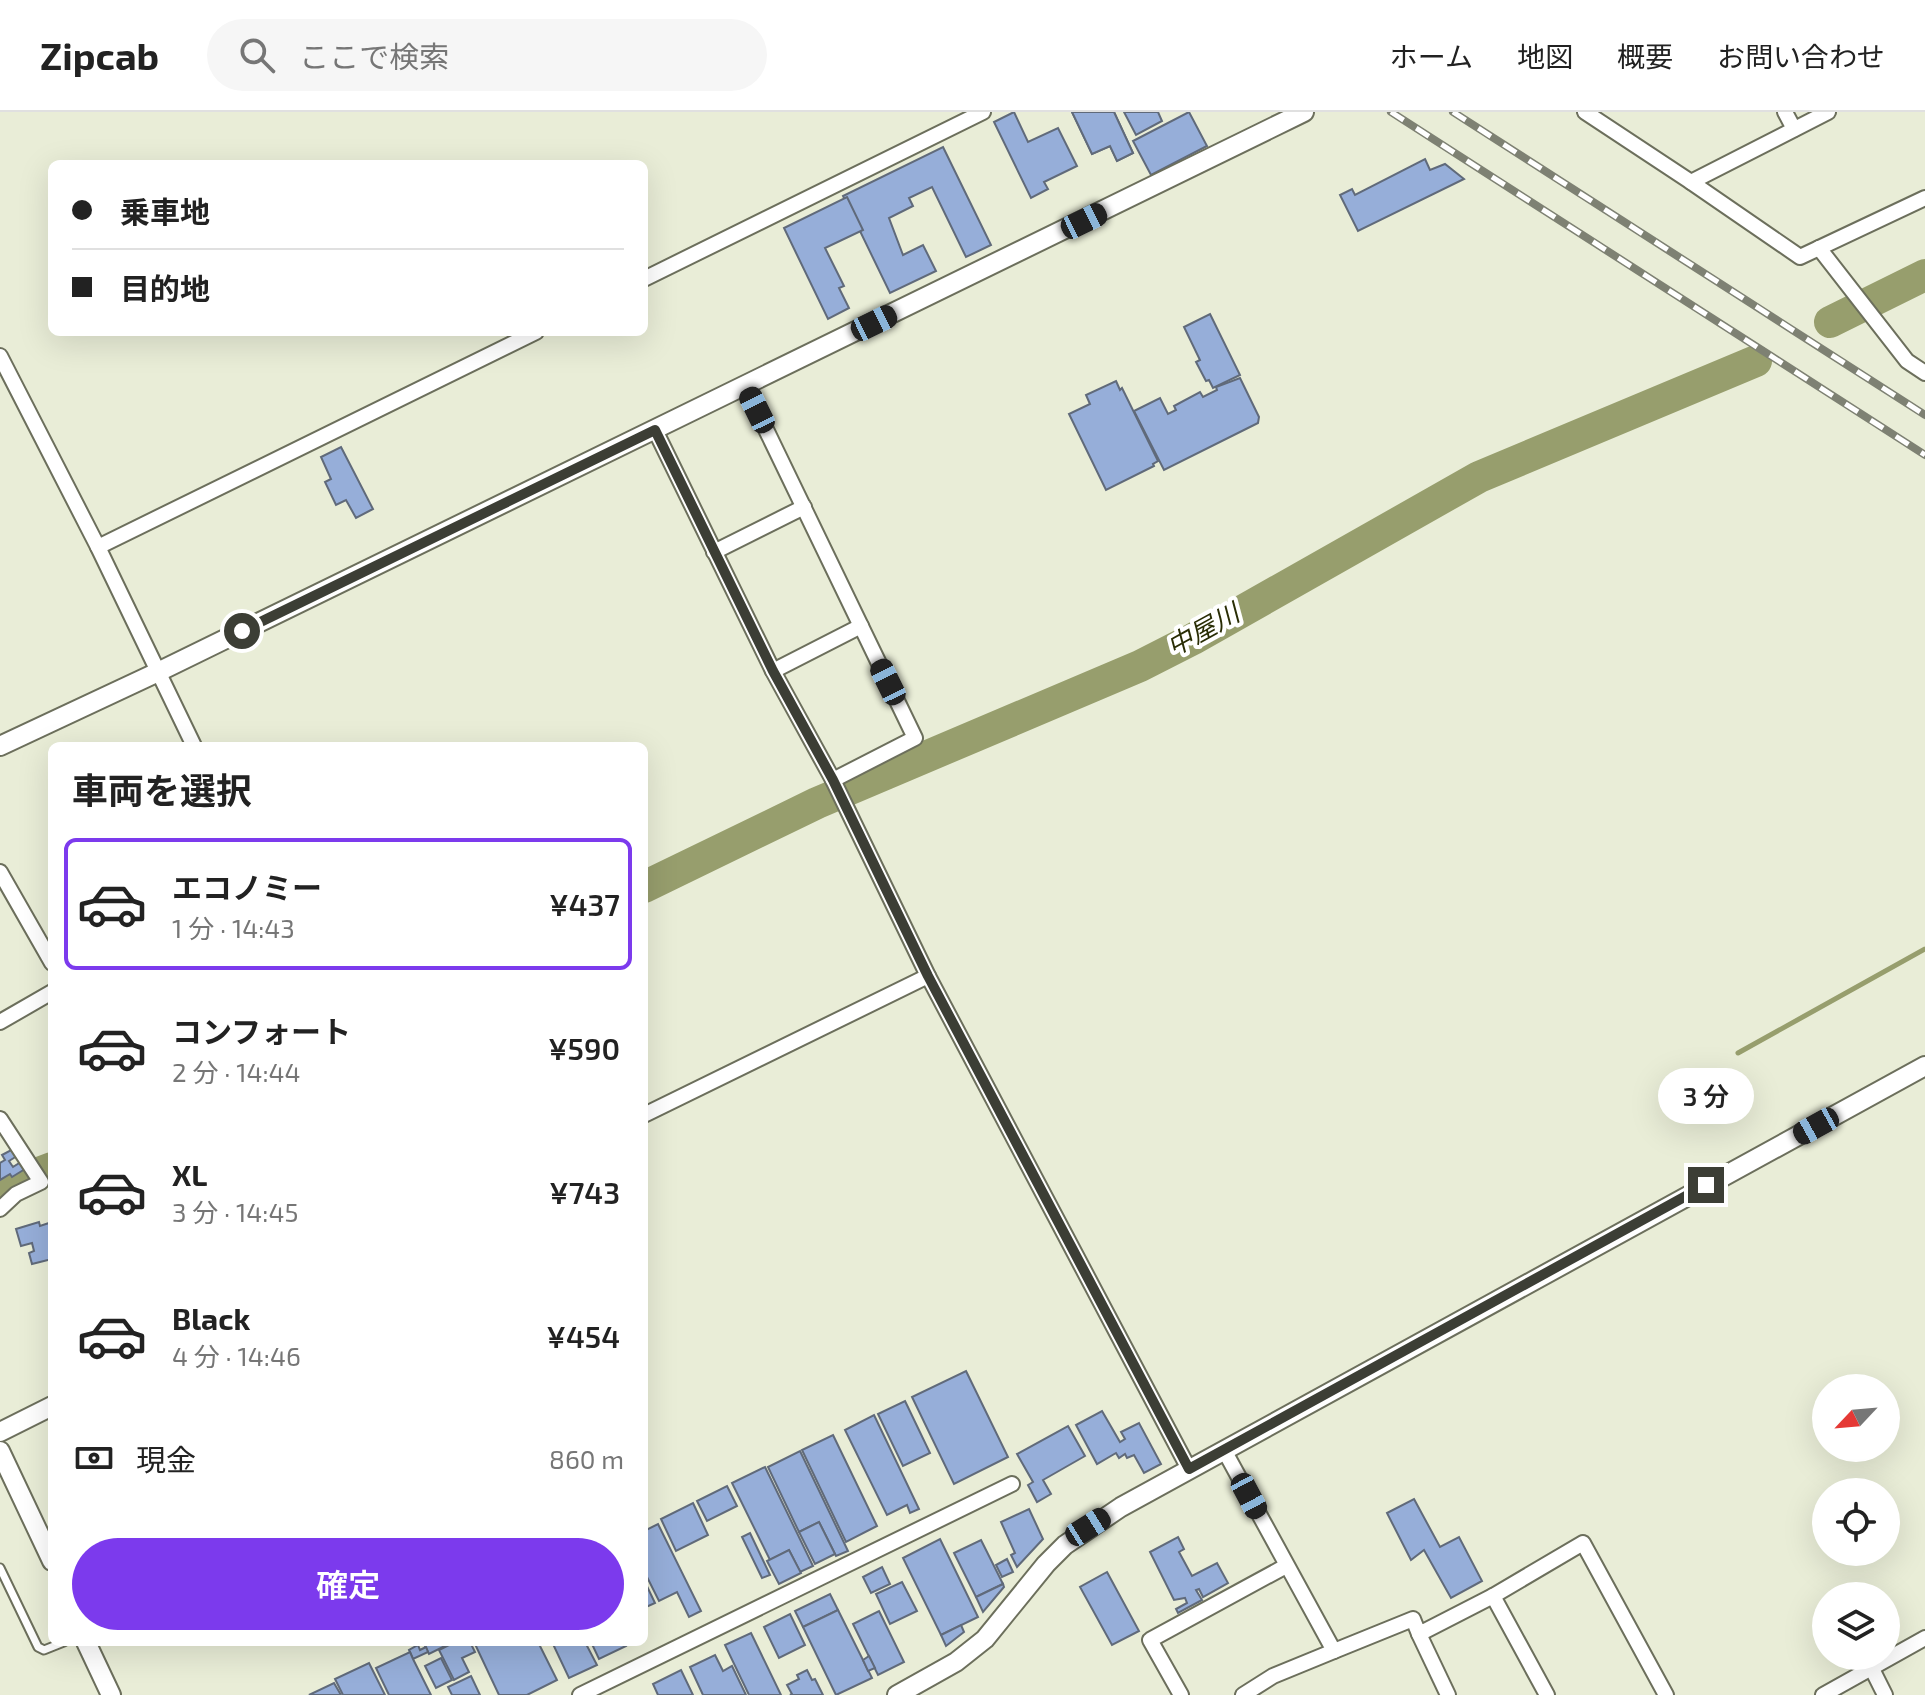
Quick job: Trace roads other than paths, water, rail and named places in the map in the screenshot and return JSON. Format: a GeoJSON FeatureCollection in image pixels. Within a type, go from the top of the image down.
{"type":"FeatureCollection","features":[{"type":"Feature","properties":{"kind":"street"},"geometry":{"type":"LineString","coordinates":[[648,277],[983,112]]}},
{"type":"Feature","properties":{"kind":"street"},"geometry":{"type":"LineString","coordinates":[[0,746],[158,672],[1304,112]]}},
{"type":"Feature","properties":{"kind":"street"},"geometry":{"type":"LineString","coordinates":[[1585,112],[1800,257],[1925,198]]}},
{"type":"Feature","properties":{"kind":"street"},"geometry":{"type":"LineString","coordinates":[[1785,112],[1794,129]]}},
{"type":"Feature","properties":{"kind":"street"},"geometry":{"type":"LineString","coordinates":[[1691,182],[1828,112]]}},
{"type":"Feature","properties":{"kind":"street"},"geometry":{"type":"LineString","coordinates":[[1819,248],[1907,361],[1925,373]]}},
{"type":"Feature","properties":{"kind":"street"},"geometry":{"type":"LineString","coordinates":[[98,547],[528,336]]}},
{"type":"Feature","properties":{"kind":"street"},"geometry":{"type":"LineString","coordinates":[[2,365],[98,547],[192,742]]}},
{"type":"Feature","properties":{"kind":"street"},"geometry":{"type":"LineString","coordinates":[[745,386],[915,738],[834,783]]}},
{"type":"Feature","properties":{"kind":"street"},"geometry":{"type":"LineString","coordinates":[[655,430],[928,976],[1189,1469]]}},
{"type":"Feature","properties":{"kind":"street"},"geometry":{"type":"LineString","coordinates":[[714,552],[804,507]]}},
{"type":"Feature","properties":{"kind":"street"},"geometry":{"type":"LineString","coordinates":[[773,671],[861,626]]}},
{"type":"Feature","properties":{"kind":"street"},"geometry":{"type":"LineString","coordinates":[[0,872],[48,956]]}},
{"type":"Feature","properties":{"kind":"street"},"geometry":{"type":"LineString","coordinates":[[648,1113],[928,976]]}},
{"type":"Feature","properties":{"kind":"street"},"geometry":{"type":"LineString","coordinates":[[0,1022],[48,994]]}},
{"type":"Feature","properties":{"kind":"street"},"geometry":{"type":"LineString","coordinates":[[897,1695],[956,1662],[985,1639],[1065,1545],[1121,1507],[1925,1066]]}},
{"type":"Feature","properties":{"kind":"street"},"geometry":{"type":"LineString","coordinates":[[0,1119],[32,1167],[47,1180],[16,1194],[0,1209]]}},
{"type":"Feature","properties":{"kind":"street"},"geometry":{"type":"LineString","coordinates":[[0,1432],[48,1408]]}},
{"type":"Feature","properties":{"kind":"street"},"geometry":{"type":"LineString","coordinates":[[1224,1450],[1334,1651]]}},
{"type":"Feature","properties":{"kind":"street"},"geometry":{"type":"LineString","coordinates":[[0,1451],[48,1553]]}},
{"type":"Feature","properties":{"kind":"street"},"geometry":{"type":"LineString","coordinates":[[580,1695],[1012,1484]]}},
{"type":"Feature","properties":{"kind":"street"},"geometry":{"type":"LineString","coordinates":[[1419,1634],[1493,1596],[1583,1543],[1666,1695]]}},
{"type":"Feature","properties":{"kind":"street"},"geometry":{"type":"LineString","coordinates":[[1181,1695],[1150,1640],[1286,1566]]}},
{"type":"Feature","properties":{"kind":"street"},"geometry":{"type":"LineString","coordinates":[[1493,1596],[1547,1695]]}},
{"type":"Feature","properties":{"kind":"street"},"geometry":{"type":"LineString","coordinates":[[1243,1695],[1273,1676],[1413,1619],[1448,1695]]}},
{"type":"Feature","properties":{"kind":"street"},"geometry":{"type":"LineString","coordinates":[[1900,1651],[1925,1638]]}},
{"type":"Feature","properties":{"kind":"street"},"geometry":{"type":"LineString","coordinates":[[88,1646],[111,1695]]}},
{"type":"Feature","properties":{"kind":"street"},"geometry":{"type":"LineString","coordinates":[[1823,1695],[1866,1670]]}},
{"type":"Feature","properties":{"kind":"street"},"geometry":{"type":"LineString","coordinates":[[1872,1670],[1885,1695]]}},
{"type":"Feature","properties":{"kind":"lane"},"geometry":{"type":"LineString","coordinates":[[0,1568],[38,1647],[44,1650],[54,1646]]}},
{"type":"Feature","properties":{"kind":"waterway","name":"中屋川"},"geometry":{"type":"LineString","coordinates":[[1830,322],[1925,275]]}},
{"type":"Feature","properties":{"kind":"waterway","name":"中屋川"},"geometry":{"type":"LineString","coordinates":[[648,885],[817,803],[1140,666],[1479,477],[1756,361]]}},
{"type":"Feature","properties":{"kind":"waterway"},"geometry":{"type":"LineString","coordinates":[[1738,1053],[1925,949]]}},
{"type":"Feature","properties":{"kind":"waterway","name":"中屋川"},"geometry":{"type":"LineString","coordinates":[[0,1196],[15,1182],[48,1170]]}},
{"type":"Feature","properties":{"kind":"railway"},"geometry":{"type":"LineString","coordinates":[[1391,112],[1925,455]]}},
{"type":"Feature","properties":{"kind":"railway"},"geometry":{"type":"LineString","coordinates":[[1453,112],[1925,415]]}}]}
